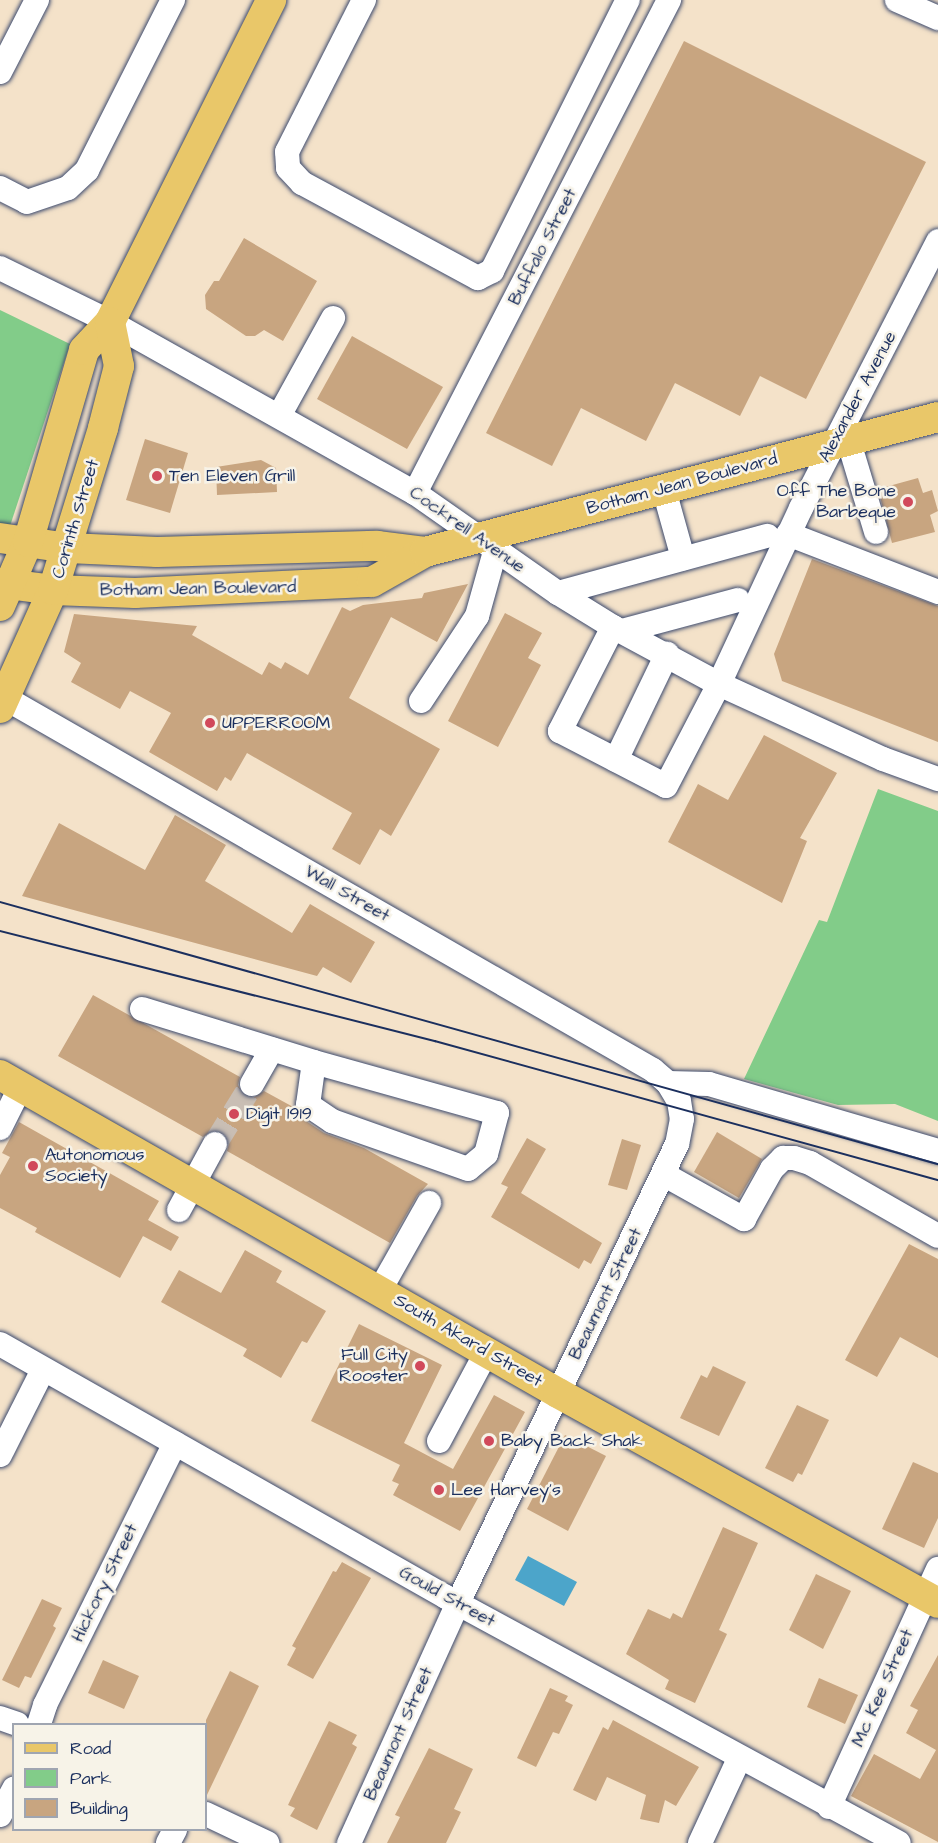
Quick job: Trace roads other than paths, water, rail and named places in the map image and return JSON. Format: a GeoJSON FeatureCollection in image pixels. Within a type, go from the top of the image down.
{"type":"FeatureCollection","features":[{"type":"Feature","properties":{"kind":"main road"},"geometry":{"type":"LineString","coordinates":[[3,591],[14,540],[84,350],[110,322],[271,0]]}},
{"type":"Feature","properties":{"kind":"main road","name":"Corinth Street"},"geometry":{"type":"LineString","coordinates":[[3,703],[53,590],[68,548],[118,366],[110,322]]}},
{"type":"Feature","properties":{"kind":"main road","name":"Botham Jean Boulevard"},"geometry":{"type":"LineString","coordinates":[[14,540],[68,548],[256,552],[377,546],[425,552],[489,543],[664,490],[938,417]]}},
{"type":"Feature","properties":{"kind":"main road","name":"Botham Jean Boulevard"},"geometry":{"type":"LineString","coordinates":[[3,591],[223,591],[372,582],[425,552]]}},
{"type":"Feature","properties":{"kind":"main road","name":"South Akard Street"},"geometry":{"type":"LineString","coordinates":[[11,1081],[186,1198],[380,1290],[558,1393],[934,1589]]}},
{"type":"Feature","properties":{"kind":"street"},"geometry":{"type":"LineString","coordinates":[[0,72],[37,0]]}},
{"type":"Feature","properties":{"kind":"street"},"geometry":{"type":"LineString","coordinates":[[0,188],[27,202],[68,188],[87,170],[173,0]]}},
{"type":"Feature","properties":{"kind":"street"},"geometry":{"type":"LineString","coordinates":[[364,0],[287,152],[288,168],[302,183],[478,278],[492,271],[628,0]]}},
{"type":"Feature","properties":{"kind":"street","name":"Buffalo Street"},"geometry":{"type":"LineString","coordinates":[[416,493],[669,0]]}},
{"type":"Feature","properties":{"kind":"street"},"geometry":{"type":"LineString","coordinates":[[897,0],[938,18]]}},
{"type":"Feature","properties":{"kind":"street","name":"Alexander Avenue"},"geometry":{"type":"LineString","coordinates":[[616,760],[666,786],[719,684],[777,535],[841,441],[938,241]]}},
{"type":"Feature","properties":{"kind":"street","name":"Cockrell Avenue"},"geometry":{"type":"LineString","coordinates":[[0,268],[110,322],[416,493],[558,593],[617,629],[719,684],[883,759],[938,779]]}},
{"type":"Feature","properties":{"kind":"street"},"geometry":{"type":"LineString","coordinates":[[279,416],[333,318]]}},
{"type":"Feature","properties":{"kind":"street"},"geometry":{"type":"LineString","coordinates":[[841,441],[876,532]]}},
{"type":"Feature","properties":{"kind":"street"},"geometry":{"type":"LineString","coordinates":[[664,490],[683,558]]}},
{"type":"Feature","properties":{"kind":"street"},"geometry":{"type":"LineString","coordinates":[[558,593],[683,558],[777,535],[938,592]]}},
{"type":"Feature","properties":{"kind":"street"},"geometry":{"type":"LineString","coordinates":[[422,700],[477,616],[489,543]]}},
{"type":"Feature","properties":{"kind":"street"},"geometry":{"type":"LineString","coordinates":[[667,654],[616,760],[560,731],[617,629],[738,600]]}},
{"type":"Feature","properties":{"kind":"street","name":"Wall Street"},"geometry":{"type":"LineString","coordinates":[[3,703],[674,1092]]}},
{"type":"Feature","properties":{"kind":"street"},"geometry":{"type":"LineString","coordinates":[[142,1009],[314,1062],[497,1113],[486,1154],[468,1169],[332,1121],[308,1105],[314,1062]]}},
{"type":"Feature","properties":{"kind":"street"},"geometry":{"type":"LineString","coordinates":[[252,1084],[272,1049]]}},
{"type":"Feature","properties":{"kind":"street"},"geometry":{"type":"LineString","coordinates":[[0,1128],[11,1081]]}},
{"type":"Feature","properties":{"kind":"street"},"geometry":{"type":"LineString","coordinates":[[674,1092],[709,1084],[938,1151]]}},
{"type":"Feature","properties":{"kind":"street","name":"Beaumont Street"},"geometry":{"type":"LineString","coordinates":[[349,1843],[458,1604],[677,1144],[682,1119],[674,1092]]}},
{"type":"Feature","properties":{"kind":"street"},"geometry":{"type":"LineString","coordinates":[[186,1198],[215,1144]]}},
{"type":"Feature","properties":{"kind":"street"},"geometry":{"type":"LineString","coordinates":[[663,1174],[744,1219],[772,1169],[783,1158],[810,1163],[938,1236]]}},
{"type":"Feature","properties":{"kind":"street"},"geometry":{"type":"LineString","coordinates":[[380,1290],[429,1203]]}},
{"type":"Feature","properties":{"kind":"street","name":"Gould Street"},"geometry":{"type":"LineString","coordinates":[[0,1344],[458,1604],[899,1843]]}},
{"type":"Feature","properties":{"kind":"street"},"geometry":{"type":"LineString","coordinates":[[439,1441],[487,1352]]}},
{"type":"Feature","properties":{"kind":"street"},"geometry":{"type":"LineString","coordinates":[[0,1455],[43,1370]]}},
{"type":"Feature","properties":{"kind":"street","name":"Hickory Street"},"geometry":{"type":"LineString","coordinates":[[40,1723],[45,1705],[175,1443]]}},
{"type":"Feature","properties":{"kind":"street","name":"Mc Kee Street"},"geometry":{"type":"LineString","coordinates":[[829,1807],[934,1589]]}},
{"type":"Feature","properties":{"kind":"street"},"geometry":{"type":"LineString","coordinates":[[700,1843],[739,1758]]}},
{"type":"Feature","properties":{"kind":"street"},"geometry":{"type":"LineString","coordinates":[[0,1815],[12,1793]]}},
{"type":"Feature","properties":{"kind":"street"},"geometry":{"type":"LineString","coordinates":[[207,1814],[267,1843]]}},
{"type":"Feature","properties":{"kind":"water"},"geometry":{"type":"Polygon","coordinates":[[[528,1556],[577,1582],[564,1606],[515,1580],[528,1556]]]}},
{"type":"Feature","properties":{"kind":"tunnel"},"geometry":{"type":"LineString","coordinates":[[215,1144],[252,1084]]}},
{"type":"Feature","properties":{"kind":"tram line"},"geometry":{"type":"LineString","coordinates":[[0,902],[938,1164]]}},
{"type":"Feature","properties":{"kind":"tram line"},"geometry":{"type":"LineString","coordinates":[[0,931],[435,1041],[938,1180]]}},
{"type":"Feature","properties":{"kind":"place","name":"Ten Eleven Grill"},"geometry":{"type":"Point","coordinates":[157,476]}},
{"type":"Feature","properties":{"kind":"place","name":"Off The Bone Barbeque"},"geometry":{"type":"Point","coordinates":[908,502]}},
{"type":"Feature","properties":{"kind":"place","name":"UPPERROOM"},"geometry":{"type":"Point","coordinates":[210,723]}},
{"type":"Feature","properties":{"kind":"place","name":"Digit 1919"},"geometry":{"type":"Point","coordinates":[234,1114]}},
{"type":"Feature","properties":{"kind":"place","name":"Autonomous Society"},"geometry":{"type":"Point","coordinates":[33,1166]}},
{"type":"Feature","properties":{"kind":"place","name":"Full City Rooster"},"geometry":{"type":"Point","coordinates":[420,1366]}},
{"type":"Feature","properties":{"kind":"place","name":"Baby Back Shak"},"geometry":{"type":"Point","coordinates":[489,1441]}},
{"type":"Feature","properties":{"kind":"place","name":"Lee Harvey's"},"geometry":{"type":"Point","coordinates":[439,1490]}}]}
